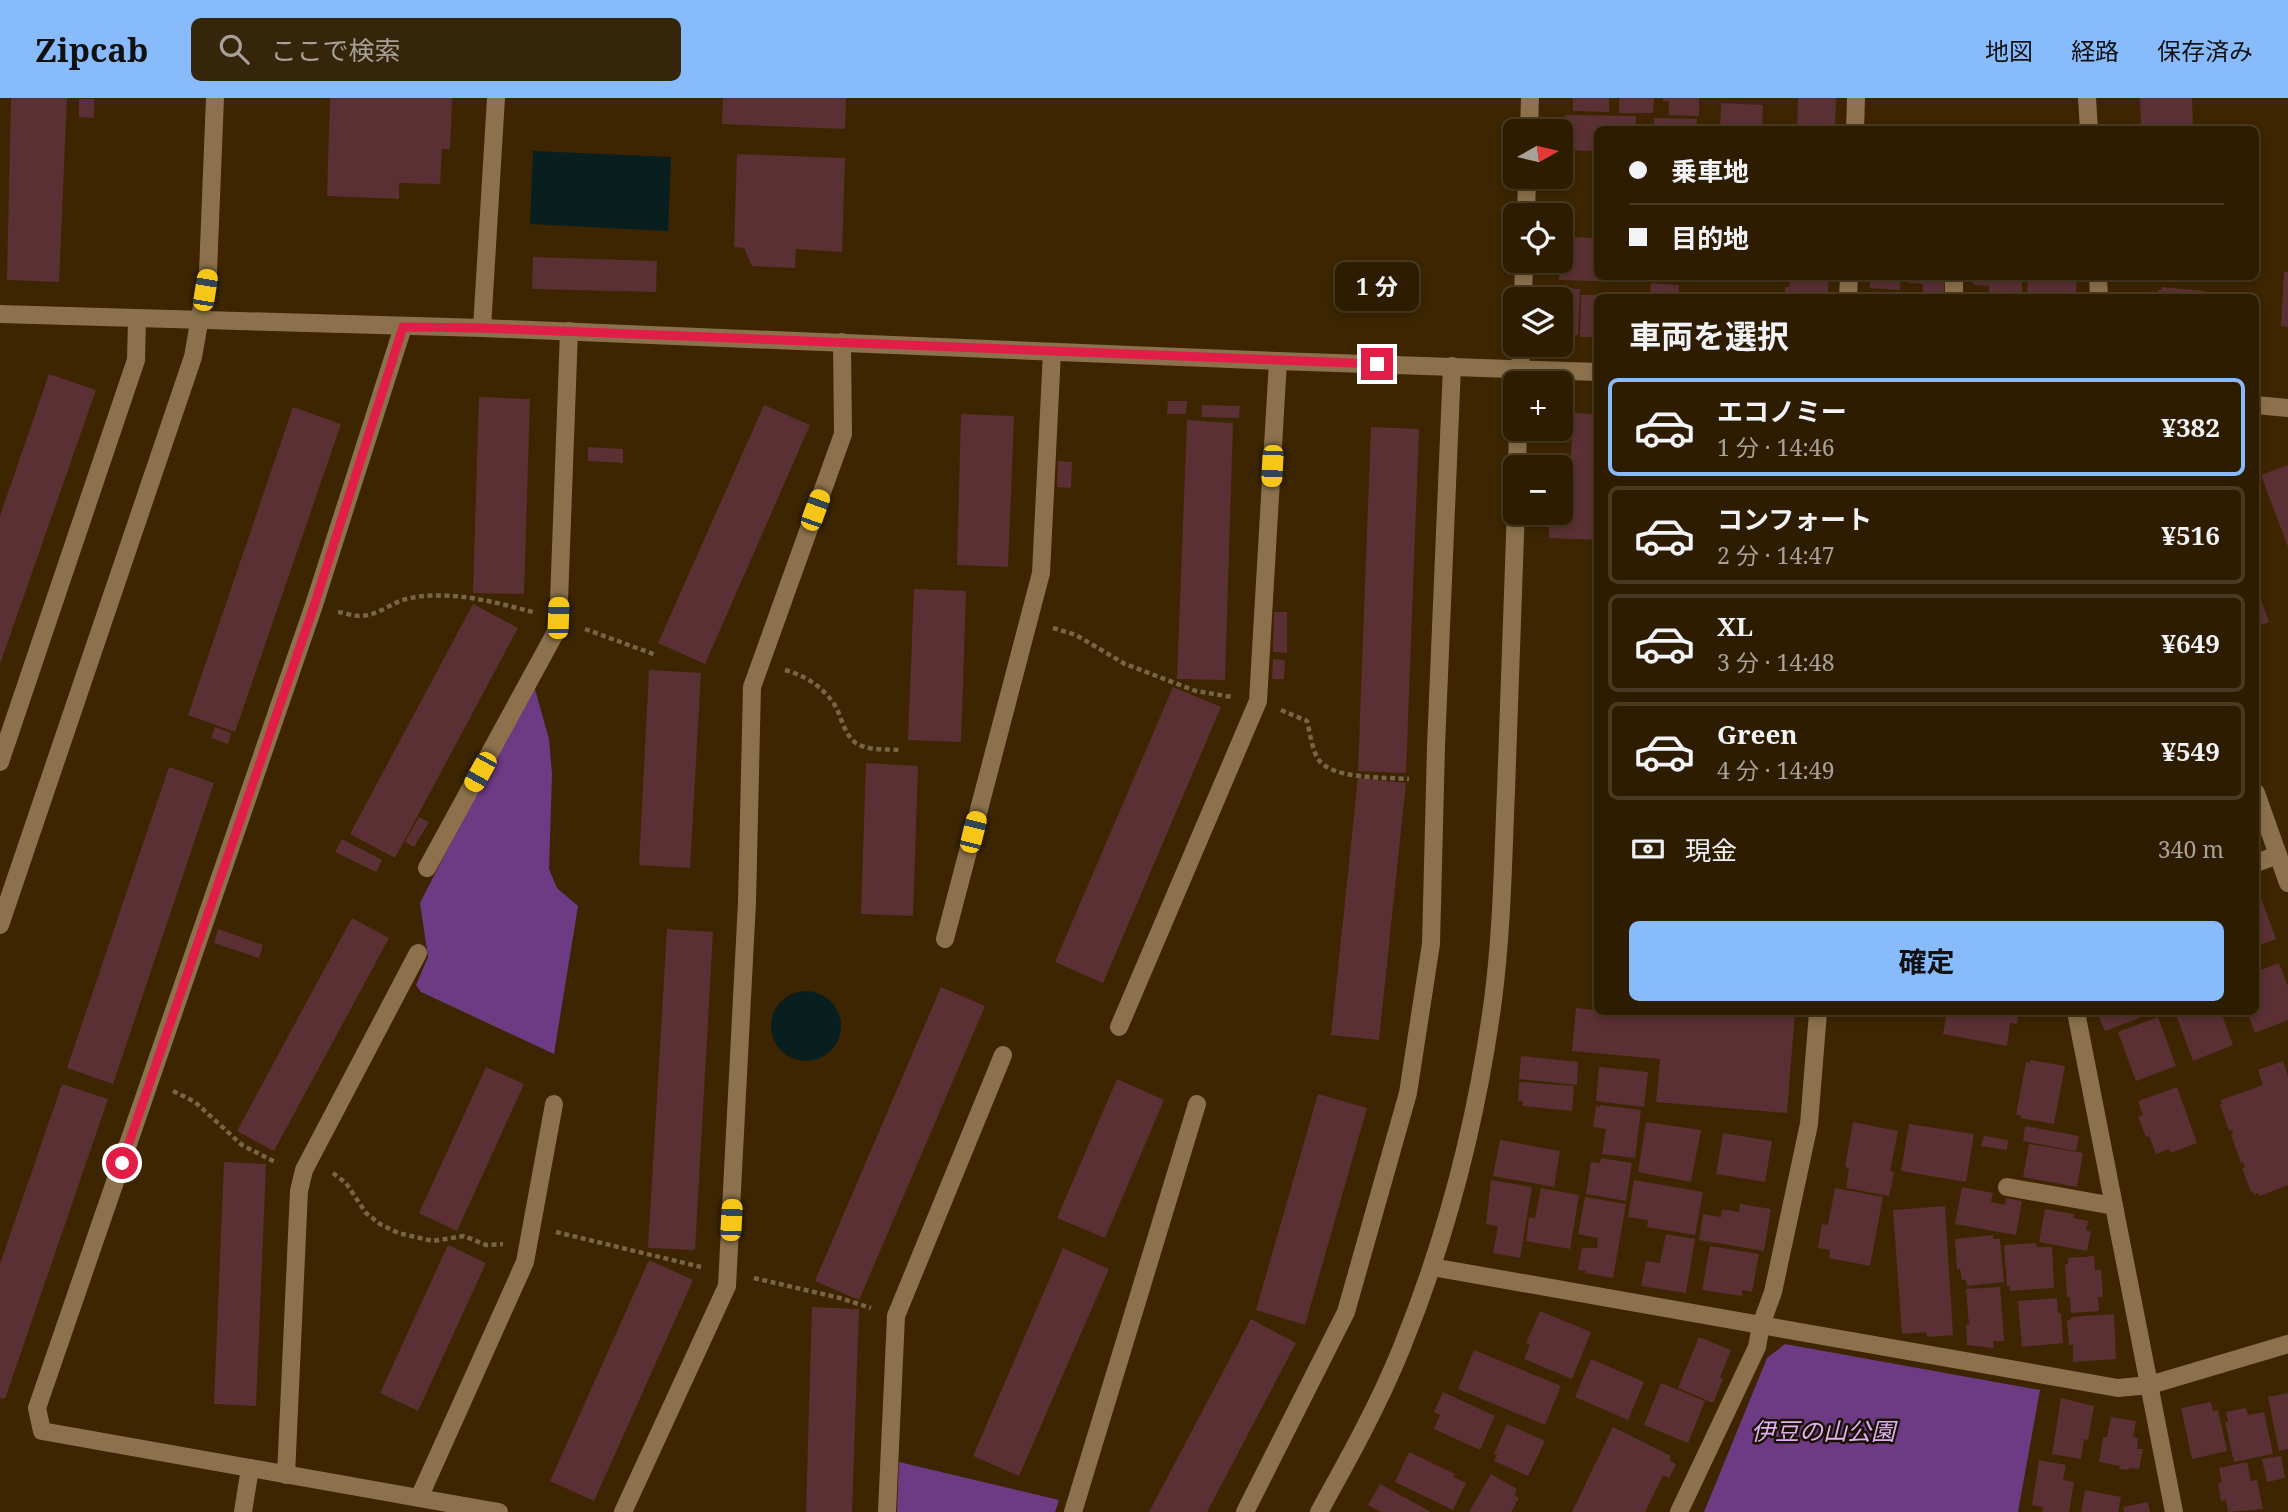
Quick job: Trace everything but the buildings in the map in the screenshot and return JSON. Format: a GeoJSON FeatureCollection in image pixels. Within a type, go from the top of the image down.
{"type":"FeatureCollection","features":[{"type":"Feature","properties":{"kind":"street"},"geometry":{"type":"LineString","coordinates":[[0,925],[193,357],[208,272],[215,98]]}},
{"type":"Feature","properties":{"kind":"street"},"geometry":{"type":"LineString","coordinates":[[482,328],[496,98]]}},
{"type":"Feature","properties":{"kind":"street"},"geometry":{"type":"LineString","coordinates":[[1529,119],[1530,98]]}},
{"type":"Feature","properties":{"kind":"street"},"geometry":{"type":"LineString","coordinates":[[1855,126],[1856,98]]}},
{"type":"Feature","properties":{"kind":"street"},"geometry":{"type":"LineString","coordinates":[[2087,98],[2089,126]]}},
{"type":"Feature","properties":{"kind":"street"},"geometry":{"type":"LineString","coordinates":[[0,314],[569,331],[1451,366],[1503,374]]}},
{"type":"Feature","properties":{"kind":"street"},"geometry":{"type":"LineString","coordinates":[[0,762],[136,360],[137,319]]}},
{"type":"Feature","properties":{"kind":"street"},"geometry":{"type":"LineString","coordinates":[[403,327],[314,606],[37,1408],[42,1431],[499,1512]]}},
{"type":"Feature","properties":{"kind":"street"},"geometry":{"type":"LineString","coordinates":[[427,868],[558,628],[569,331]]}},
{"type":"Feature","properties":{"kind":"street"},"geometry":{"type":"LineString","coordinates":[[623,1512],[727,1286],[747,902],[752,687],[843,434],[842,342]]}},
{"type":"Feature","properties":{"kind":"street"},"geometry":{"type":"LineString","coordinates":[[945,939],[1041,572],[1052,352]]}},
{"type":"Feature","properties":{"kind":"street"},"geometry":{"type":"LineString","coordinates":[[1119,1027],[1258,701],[1279,361]]}},
{"type":"Feature","properties":{"kind":"street"},"geometry":{"type":"LineString","coordinates":[[1245,1512],[1346,1312],[1408,1094],[1431,944],[1451,366]]}},
{"type":"Feature","properties":{"kind":"street"},"geometry":{"type":"LineString","coordinates":[[1573,373],[1594,372]]}},
{"type":"Feature","properties":{"kind":"street"},"geometry":{"type":"LineString","coordinates":[[2259,405],[2288,408]]}},
{"type":"Feature","properties":{"kind":"street"},"geometry":{"type":"LineString","coordinates":[[1319,1512],[1369,1420],[1402,1349],[1432,1267],[1463,1162],[1480,1079],[1493,999],[1501,909],[1515,525]]}},
{"type":"Feature","properties":{"kind":"street"},"geometry":{"type":"LineString","coordinates":[[2259,801],[2288,883]]}},
{"type":"Feature","properties":{"kind":"street"},"geometry":{"type":"LineString","coordinates":[[2259,862],[2278,855]]}},
{"type":"Feature","properties":{"kind":"street"},"geometry":{"type":"LineString","coordinates":[[286,1475],[299,1191],[304,1170],[418,953]]}},
{"type":"Feature","properties":{"kind":"street"},"geometry":{"type":"LineString","coordinates":[[1679,1512],[1757,1347],[1761,1325],[1773,1292],[1809,1124],[1818,1015]]}},
{"type":"Feature","properties":{"kind":"street"},"geometry":{"type":"LineString","coordinates":[[2077,1015],[2174,1512]]}},
{"type":"Feature","properties":{"kind":"street"},"geometry":{"type":"LineString","coordinates":[[887,1512],[895,1316],[1003,1055]]}},
{"type":"Feature","properties":{"kind":"street"},"geometry":{"type":"LineString","coordinates":[[419,1498],[525,1262],[554,1104]]}},
{"type":"Feature","properties":{"kind":"street"},"geometry":{"type":"LineString","coordinates":[[1073,1512],[1197,1104]]}},
{"type":"Feature","properties":{"kind":"street"},"geometry":{"type":"LineString","coordinates":[[2007,1187],[2114,1206]]}},
{"type":"Feature","properties":{"kind":"street"},"geometry":{"type":"LineString","coordinates":[[1432,1267],[2118,1388],[2150,1385],[2288,1343]]}},
{"type":"Feature","properties":{"kind":"street"},"geometry":{"type":"LineString","coordinates":[[243,1512],[250,1468]]}},
{"type":"Feature","properties":{"kind":"path"},"geometry":{"type":"LineString","coordinates":[[314,606],[360,616],[378,612],[408,598],[461,596],[558,618],[656,655]]}},
{"type":"Feature","properties":{"kind":"path"},"geometry":{"type":"LineString","coordinates":[[761,663],[791,671],[821,687],[836,708],[844,728],[856,742],[868,747],[900,750]]}},
{"type":"Feature","properties":{"kind":"path"},"geometry":{"type":"LineString","coordinates":[[148,1090],[170,1090],[195,1102],[242,1145],[284,1167],[334,1173],[346,1184],[366,1213],[398,1233],[433,1241],[464,1236],[486,1245],[529,1243]]}},
{"type":"Feature","properties":{"kind":"green space"},"geometry":{"type":"Polygon","coordinates":[[[533,682],[549,739],[552,774],[549,869],[557,888],[578,906],[554,1054],[421,992],[416,985],[428,957],[420,903],[533,682]]]}},
{"type":"Feature","properties":{"kind":"green space","name":"伊豆の山公園"},"geometry":{"type":"Polygon","coordinates":[[[1785,1344],[2040,1390],[2018,1512],[1704,1512],[1767,1358],[1785,1344]]]}},
{"type":"Feature","properties":{"kind":"green space"},"geometry":{"type":"Polygon","coordinates":[[[899,1462],[1059,1500],[1055,1512],[897,1512],[899,1462]]]}},
{"type":"Feature","properties":{"kind":"water"},"geometry":{"type":"Polygon","coordinates":[[[533,151],[671,157],[668,231],[530,224],[533,151]]]}},
{"type":"Feature","properties":{"kind":"water"},"geometry":{"type":"Polygon","coordinates":[[[806,991],[831,1001],[841,1026],[831,1051],[806,1061],[781,1051],[771,1026],[781,1001],[806,991]]]}},
{"type":"Feature","properties":{"kind":"route"},"geometry":{"type":"LineString","coordinates":[[122,1163],[314,606],[403,327],[1377,364]]}}]}
